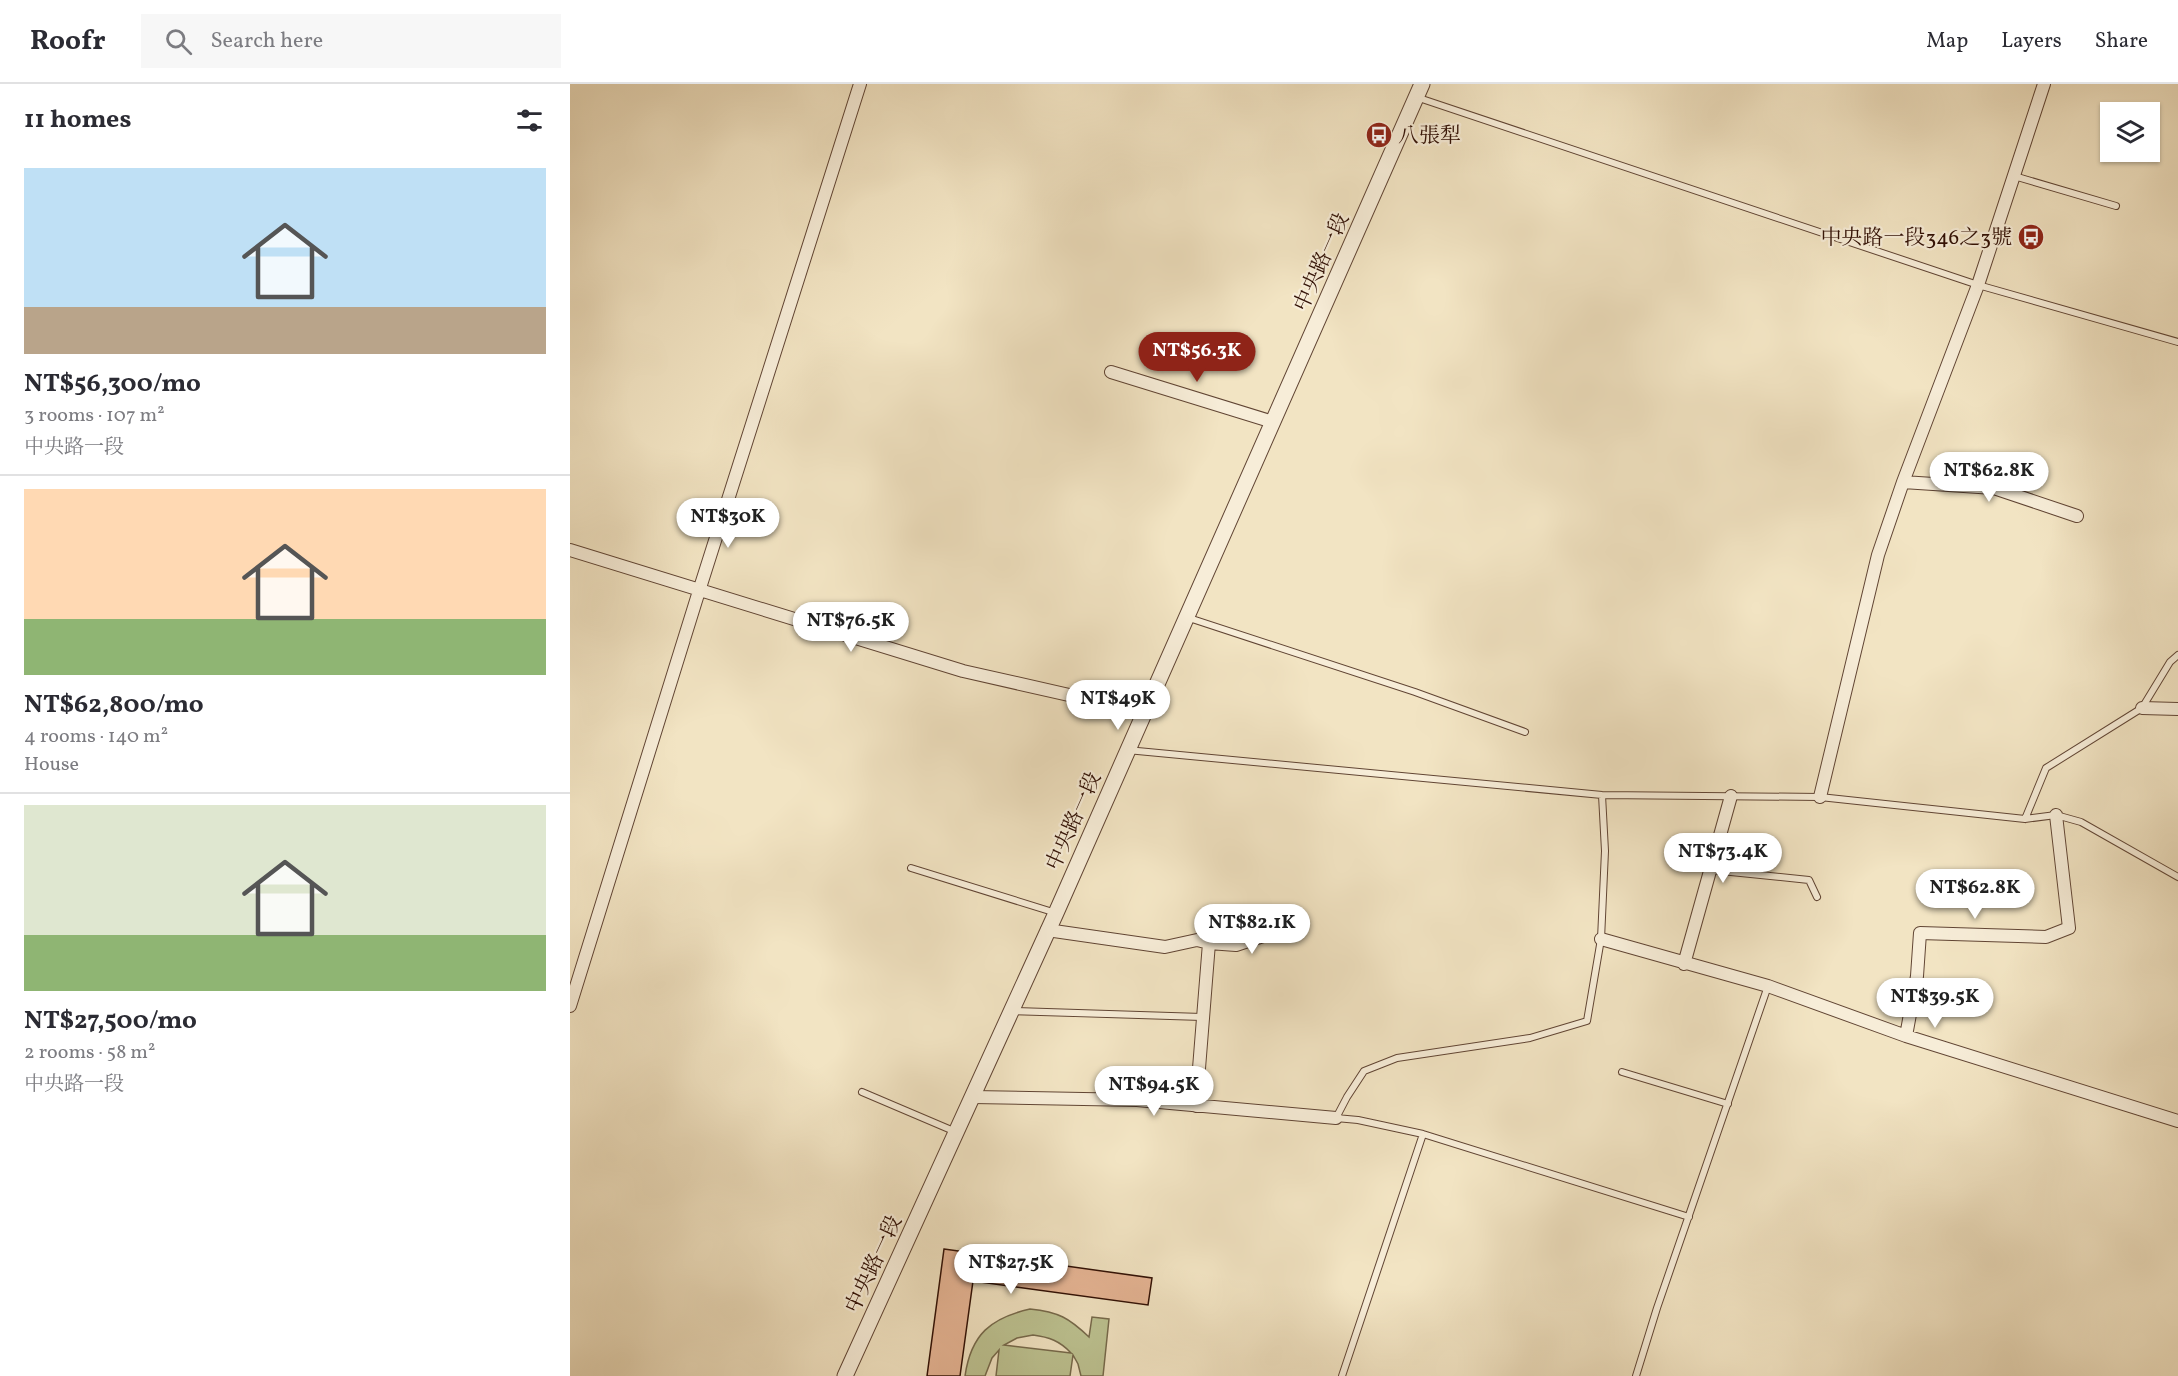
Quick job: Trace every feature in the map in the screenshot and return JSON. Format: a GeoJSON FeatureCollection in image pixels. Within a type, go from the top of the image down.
{"type":"FeatureCollection","features":[{"type":"Feature","properties":{"kind":"street"},"geometry":{"type":"LineString","coordinates":[[570,1006],[860,84]]}},
{"type":"Feature","properties":{"kind":"street"},"geometry":{"type":"LineString","coordinates":[[1820,797],[1878,555],[1903,482],[1978,285],[2044,84]]}},
{"type":"Feature","properties":{"kind":"street","name":"中央路一段"},"geometry":{"type":"LineString","coordinates":[[845,1376],[1056,913],[1419,91]]}},
{"type":"Feature","properties":{"kind":"street"},"geometry":{"type":"LineString","coordinates":[[1111,372],[1273,422]]}},
{"type":"Feature","properties":{"kind":"street"},"geometry":{"type":"LineString","coordinates":[[1903,482],[1994,488],[2077,516]]}},
{"type":"Feature","properties":{"kind":"street"},"geometry":{"type":"LineString","coordinates":[[570,550],[963,671],[1144,712]]}},
{"type":"Feature","properties":{"kind":"street"},"geometry":{"type":"LineString","coordinates":[[2142,708],[2178,709]]}},
{"type":"Feature","properties":{"kind":"street"},"geometry":{"type":"LineString","coordinates":[[1684,964],[1731,796]]}},
{"type":"Feature","properties":{"kind":"street"},"geometry":{"type":"LineString","coordinates":[[1906,1036],[1917,976],[1920,933],[2046,937],[2069,928],[2056,815]]}},
{"type":"Feature","properties":{"kind":"street"},"geometry":{"type":"LineString","coordinates":[[1047,930],[1165,946],[1197,940],[1236,945],[1291,927]]}},
{"type":"Feature","properties":{"kind":"street"},"geometry":{"type":"LineString","coordinates":[[1601,939],[1768,987],[1906,1036],[2178,1121]]}},
{"type":"Feature","properties":{"kind":"street"},"geometry":{"type":"LineString","coordinates":[[1196,1106],[1209,943]]}},
{"type":"Feature","properties":{"kind":"street"},"geometry":{"type":"LineString","coordinates":[[973,1097],[1137,1100],[1336,1118]]}},
{"type":"Feature","properties":{"kind":"lane"},"geometry":{"type":"LineString","coordinates":[[1419,91],[1978,285],[2178,342]]}},
{"type":"Feature","properties":{"kind":"lane"},"geometry":{"type":"LineString","coordinates":[[2014,176],[2116,206]]}},
{"type":"Feature","properties":{"kind":"lane"},"geometry":{"type":"LineString","coordinates":[[1185,617],[1415,692],[1525,732]]}},
{"type":"Feature","properties":{"kind":"lane"},"geometry":{"type":"LineString","coordinates":[[2025,819],[2046,768],[2142,708],[2170,662],[2178,655]]}},
{"type":"Feature","properties":{"kind":"lane"},"geometry":{"type":"LineString","coordinates":[[1127,750],[1602,795],[1820,797],[2025,819],[2056,815],[2081,822],[2178,877]]}},
{"type":"Feature","properties":{"kind":"lane"},"geometry":{"type":"LineString","coordinates":[[1602,795],[1605,851],[1601,939],[1587,1021],[1530,1038],[1396,1058],[1375,1066],[1364,1071],[1347,1096],[1336,1118],[1358,1120],[1423,1134],[1689,1217]]}},
{"type":"Feature","properties":{"kind":"lane"},"geometry":{"type":"LineString","coordinates":[[911,868],[1056,913]]}},
{"type":"Feature","properties":{"kind":"lane"},"geometry":{"type":"LineString","coordinates":[[1711,870],[1809,880],[1817,897]]}},
{"type":"Feature","properties":{"kind":"lane"},"geometry":{"type":"LineString","coordinates":[[1636,1376],[1768,987]]}},
{"type":"Feature","properties":{"kind":"lane"},"geometry":{"type":"LineString","coordinates":[[1011,1011],[1202,1017]]}},
{"type":"Feature","properties":{"kind":"lane"},"geometry":{"type":"LineString","coordinates":[[1622,1072],[1728,1104]]}},
{"type":"Feature","properties":{"kind":"lane"},"geometry":{"type":"LineString","coordinates":[[862,1092],[957,1132]]}},
{"type":"Feature","properties":{"kind":"lane"},"geometry":{"type":"LineString","coordinates":[[1342,1376],[1423,1134]]}},
{"type":"Feature","properties":{"kind":"green space"},"geometry":{"type":"Polygon","coordinates":[[[1030,1309],[1056,1314],[1075,1325],[1089,1337],[1092,1317],[1109,1319],[1103,1376],[1081,1376],[1073,1355],[1070,1376],[996,1376],[999,1350],[992,1358],[985,1376],[965,1376],[972,1349],[985,1330],[1004,1317],[1030,1309]],[[1033,1335],[1017,1338],[1004,1345],[1071,1353],[1049,1338],[1033,1335]]]}},
{"type":"Feature","properties":{"kind":"building"},"geometry":{"type":"Polygon","coordinates":[[[944,1249],[1152,1278],[1148,1305],[973,1281],[960,1376],[927,1376],[944,1249]]]}},
{"type":"Feature","properties":{"kind":"place","name":"八張犁"},"geometry":{"type":"Point","coordinates":[1379,135]}},
{"type":"Feature","properties":{"kind":"place","name":"中央路一段346之3號"},"geometry":{"type":"Point","coordinates":[2031,237]}}]}
